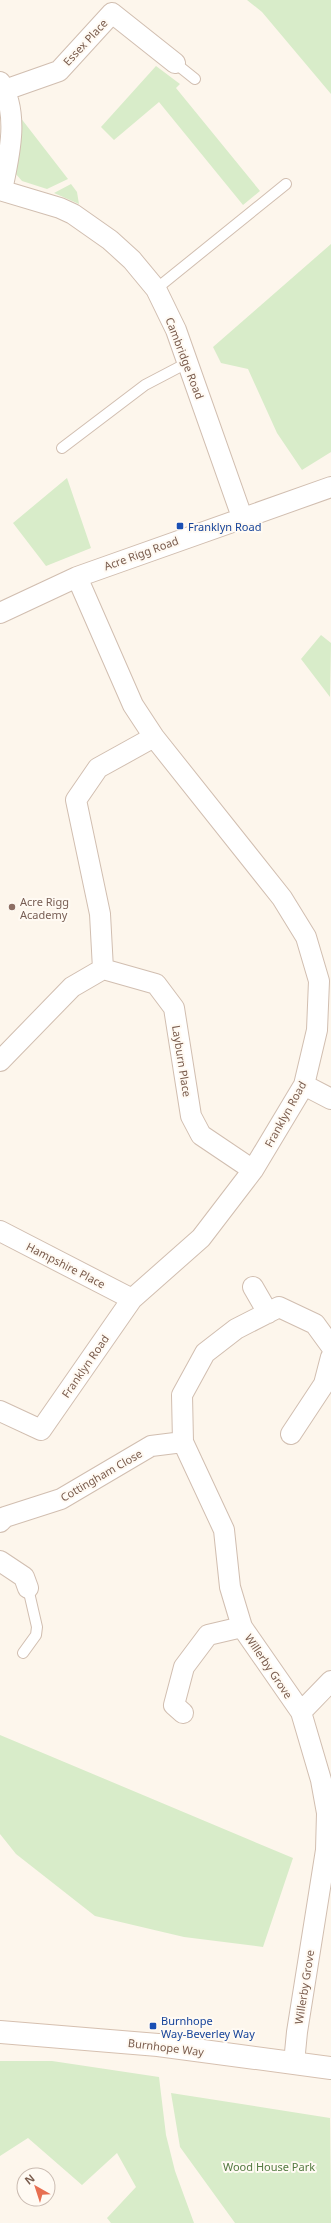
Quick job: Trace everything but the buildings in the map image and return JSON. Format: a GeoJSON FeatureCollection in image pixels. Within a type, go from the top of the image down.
{"type":"FeatureCollection","features":[{"type":"Feature","properties":{"kind":"main road","name":"Burnhope Way"},"geometry":{"type":"LineString","coordinates":[[0,2032],[158,2046],[331,2068]]}},
{"type":"Feature","properties":{"kind":"street","name":"Essex Place"},"geometry":{"type":"LineString","coordinates":[[3,86],[59,71],[112,13],[175,63]]}},
{"type":"Feature","properties":{"kind":"street"},"geometry":{"type":"LineString","coordinates":[[1,190],[11,150],[11,118],[3,86]]}},
{"type":"Feature","properties":{"kind":"street","name":"Cambridge Road"},"geometry":{"type":"LineString","coordinates":[[1,190],[60,208],[73,214],[115,245],[132,260],[156,289],[176,330],[242,517]]}},
{"type":"Feature","properties":{"kind":"street","name":"Acre Rigg Road"},"geometry":{"type":"LineString","coordinates":[[0,613],[77,577],[242,517],[331,487]]}},
{"type":"Feature","properties":{"kind":"street","name":"Franklyn Road"},"geometry":{"type":"LineString","coordinates":[[0,1411],[41,1430],[132,1299],[201,1238],[253,1170],[304,1086],[317,1030],[318,981],[306,937],[282,898],[154,738],[133,705],[77,577]]}},
{"type":"Feature","properties":{"kind":"street"},"geometry":{"type":"LineString","coordinates":[[0,1061],[72,987],[103,969],[100,914],[76,800],[98,768],[154,738]]}},
{"type":"Feature","properties":{"kind":"street","name":"Layburn Place"},"geometry":{"type":"LineString","coordinates":[[103,969],[156,984],[174,1008],[191,1116],[201,1134],[253,1170]]}},
{"type":"Feature","properties":{"kind":"street"},"geometry":{"type":"LineString","coordinates":[[304,1086],[331,1099]]}},
{"type":"Feature","properties":{"kind":"street","name":"Hampshire Place"},"geometry":{"type":"LineString","coordinates":[[0,1231],[132,1299]]}},
{"type":"Feature","properties":{"kind":"street"},"geometry":{"type":"LineString","coordinates":[[253,1287],[268,1313]]}},
{"type":"Feature","properties":{"kind":"street","name":"Willerby Grove"},"geometry":{"type":"LineString","coordinates":[[294,2063],[297,2032],[326,1850],[327,1813],[312,1745],[300,1712],[242,1626],[230,1587],[224,1530],[183,1442],[182,1395],[205,1353],[236,1329],[279,1307],[315,1324],[331,1346]]}},
{"type":"Feature","properties":{"kind":"street"},"geometry":{"type":"LineString","coordinates":[[291,1434],[324,1384],[331,1357]]}},
{"type":"Feature","properties":{"kind":"street","name":"Cottingham Close"},"geometry":{"type":"LineString","coordinates":[[0,1522],[5,1517],[61,1499],[152,1446],[183,1442]]}},
{"type":"Feature","properties":{"kind":"street"},"geometry":{"type":"LineString","coordinates":[[0,1561],[24,1577],[28,1588]]}},
{"type":"Feature","properties":{"kind":"street"},"geometry":{"type":"LineString","coordinates":[[183,1713],[174,1705],[184,1667],[208,1635],[242,1626]]}},
{"type":"Feature","properties":{"kind":"street"},"geometry":{"type":"LineString","coordinates":[[300,1712],[331,1681]]}},
{"type":"Feature","properties":{"kind":"lane"},"geometry":{"type":"LineString","coordinates":[[175,63],[195,79]]}},
{"type":"Feature","properties":{"kind":"lane"},"geometry":{"type":"LineString","coordinates":[[156,289],[286,184]]}},
{"type":"Feature","properties":{"kind":"lane"},"geometry":{"type":"LineString","coordinates":[[62,448],[145,385],[187,363]]}},
{"type":"Feature","properties":{"kind":"lane"},"geometry":{"type":"LineString","coordinates":[[24,1653],[36,1635],[36,1627],[28,1588]]}},
{"type":"Feature","properties":{"kind":"green space"},"geometry":{"type":"Polygon","coordinates":[[[247,0],[331,0],[331,94],[262,12],[247,0]]]}},
{"type":"Feature","properties":{"kind":"green space"},"geometry":{"type":"Polygon","coordinates":[[[156,66],[180,84],[176,88],[260,191],[243,205],[159,102],[114,140],[101,127],[156,66]]]}},
{"type":"Feature","properties":{"kind":"green space"},"geometry":{"type":"Polygon","coordinates":[[[20,117],[68,179],[47,189],[22,181],[15,173],[20,117]]]}},
{"type":"Feature","properties":{"kind":"green space"},"geometry":{"type":"Polygon","coordinates":[[[71,184],[77,192],[79,204],[54,193],[71,184]]]}},
{"type":"Feature","properties":{"kind":"green space"},"geometry":{"type":"Polygon","coordinates":[[[331,244],[331,452],[302,470],[277,433],[248,369],[221,363],[213,347],[331,244]]]}},
{"type":"Feature","properties":{"kind":"green space"},"geometry":{"type":"Polygon","coordinates":[[[67,478],[91,548],[46,566],[13,523],[67,478]]]}},
{"type":"Feature","properties":{"kind":"green space"},"geometry":{"type":"Polygon","coordinates":[[[321,635],[331,643],[330,697],[301,659],[321,635]]]}},
{"type":"Feature","properties":{"kind":"green space"},"geometry":{"type":"Polygon","coordinates":[[[0,1735],[293,1858],[263,1947],[184,1937],[95,1916],[16,1854],[0,1834],[0,1735]]]}},
{"type":"Feature","properties":{"kind":"green space"},"geometry":{"type":"Polygon","coordinates":[[[0,2061],[52,2061],[159,2077],[166,2135],[175,2171],[194,2223],[111,2223],[107,2218],[136,2187],[117,2153],[82,2185],[28,2138],[0,2156],[0,2061]]]}},
{"type":"Feature","properties":{"kind":"green space","name":"Wood House Park"},"geometry":{"type":"Polygon","coordinates":[[[171,2093],[330,2118],[331,2223],[235,2223],[180,2147],[171,2093]]]}},
{"type":"Feature","properties":{"kind":"place","name":"Franklyn Road"},"geometry":{"type":"Point","coordinates":[180,526]}},
{"type":"Feature","properties":{"kind":"place","name":"Acre Rigg Academy"},"geometry":{"type":"Point","coordinates":[12,907]}},
{"type":"Feature","properties":{"kind":"place","name":"Burnhope Way-Beverley Way"},"geometry":{"type":"Point","coordinates":[153,2026]}}]}
